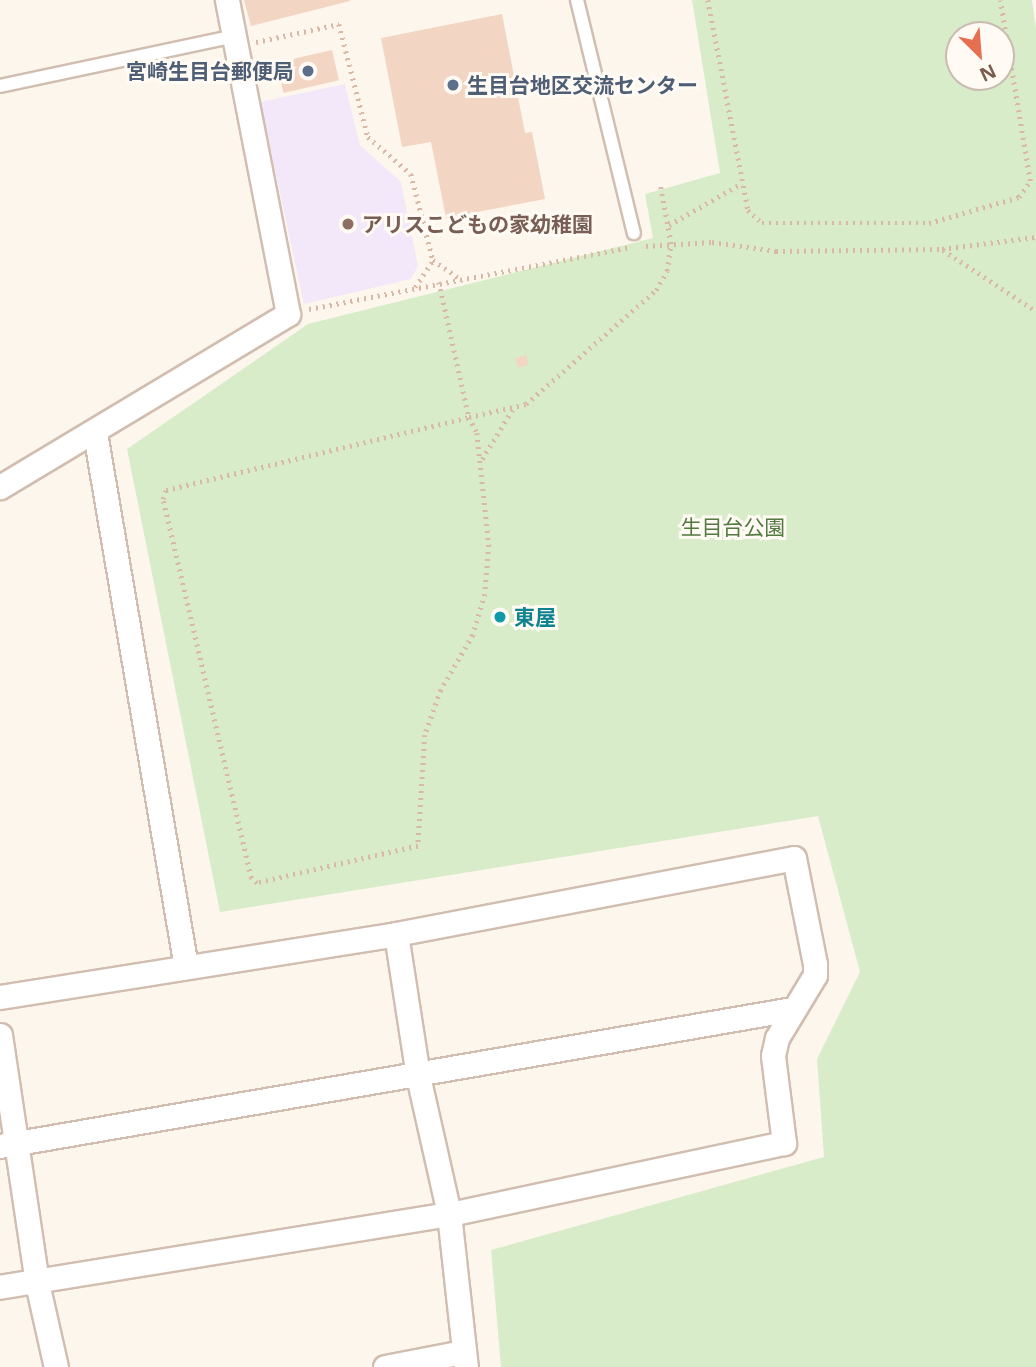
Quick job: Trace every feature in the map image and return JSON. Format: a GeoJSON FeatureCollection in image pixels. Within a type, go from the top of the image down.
{"type":"FeatureCollection","features":[{"type":"Feature","properties":{"kind":"street"},"geometry":{"type":"LineString","coordinates":[[0,487],[95,433],[288,314],[227,0]]}},
{"type":"Feature","properties":{"kind":"street"},"geometry":{"type":"LineString","coordinates":[[95,433],[186,967]]}},
{"type":"Feature","properties":{"kind":"street"},"geometry":{"type":"LineString","coordinates":[[0,997],[396,934],[794,858],[815,964],[814,975],[792,1009],[773,1056],[784,1143],[449,1214],[0,1287]]}},
{"type":"Feature","properties":{"kind":"street"},"geometry":{"type":"LineString","coordinates":[[386,1367],[464,1359],[449,1214],[418,1076],[396,934]]}},
{"type":"Feature","properties":{"kind":"street"},"geometry":{"type":"LineString","coordinates":[[8,1144],[418,1076],[792,1009]]}},
{"type":"Feature","properties":{"kind":"street"},"geometry":{"type":"LineString","coordinates":[[0,1035],[8,1144],[56,1367]]}},
{"type":"Feature","properties":{"kind":"lane"},"geometry":{"type":"LineString","coordinates":[[577,0],[634,233]]}},
{"type":"Feature","properties":{"kind":"lane"},"geometry":{"type":"LineString","coordinates":[[0,86],[237,41]]}},
{"type":"Feature","properties":{"kind":"path"},"geometry":{"type":"LineString","coordinates":[[708,0],[748,209],[762,223],[929,223],[1019,197],[1030,181],[1000,0]]}},
{"type":"Feature","properties":{"kind":"path"},"geometry":{"type":"LineString","coordinates":[[237,41],[339,23],[368,137],[411,174],[433,260],[459,278]]}},
{"type":"Feature","properties":{"kind":"path"},"geometry":{"type":"LineString","coordinates":[[669,225],[742,183]]}},
{"type":"Feature","properties":{"kind":"path"},"geometry":{"type":"LineString","coordinates":[[439,282],[469,417],[482,459],[489,545],[485,594],[473,635],[441,690],[425,735],[418,846],[257,883],[251,878],[244,851],[163,499],[166,490],[469,417],[526,404],[656,290],[667,271],[671,244],[660,186]]}},
{"type":"Feature","properties":{"kind":"path"},"geometry":{"type":"LineString","coordinates":[[288,314],[459,278],[634,247],[712,242],[776,251],[942,249],[1036,237]]}},
{"type":"Feature","properties":{"kind":"path"},"geometry":{"type":"LineString","coordinates":[[942,249],[1036,311]]}},
{"type":"Feature","properties":{"kind":"path"},"geometry":{"type":"LineString","coordinates":[[415,287],[433,260]]}},
{"type":"Feature","properties":{"kind":"path"},"geometry":{"type":"LineString","coordinates":[[482,459],[515,407]]}},
{"type":"Feature","properties":{"kind":"shaded area","name":"アリスこどもの家幼稚園"},"geometry":{"type":"Polygon","coordinates":[[[345,84],[360,145],[401,182],[418,266],[411,279],[304,304],[260,102],[345,84]]]}},
{"type":"Feature","properties":{"kind":"green space","name":"生目台公園"},"geometry":{"type":"Polygon","coordinates":[[[692,0],[1032,0],[1036,28],[1036,1367],[501,1367],[491,1250],[824,1157],[817,1059],[860,972],[818,816],[220,912],[127,449],[308,324],[653,238],[645,194],[720,173],[692,0]]]}},
{"type":"Feature","properties":{"kind":"building"},"geometry":{"type":"Polygon","coordinates":[[[244,0],[350,0],[350,1],[251,26],[244,0]]]}},
{"type":"Feature","properties":{"kind":"building","name":"生目台地区交流センター"},"geometry":{"type":"Polygon","coordinates":[[[502,14],[525,133],[532,132],[545,199],[446,218],[431,142],[402,147],[381,38],[502,14]]]}},
{"type":"Feature","properties":{"kind":"building","name":"宮崎生目台郵便局"},"geometry":{"type":"Polygon","coordinates":[[[332,50],[339,80],[283,93],[276,63],[332,50]]]}},
{"type":"Feature","properties":{"kind":"building"},"geometry":{"type":"Polygon","coordinates":[[[526,355],[529,365],[518,368],[515,358],[526,355]]]}},
{"type":"Feature","properties":{"kind":"building","name":"東屋"},"geometry":{"type":"Polygon","coordinates":[[[496,611],[507,613],[505,622],[494,620],[496,611]]]}},
{"type":"Feature","properties":{"kind":"place","name":"宮崎生目台郵便局"},"geometry":{"type":"Point","coordinates":[308,71]}},
{"type":"Feature","properties":{"kind":"place","name":"生目台地区交流センター"},"geometry":{"type":"Point","coordinates":[453,85]}},
{"type":"Feature","properties":{"kind":"place","name":"アリスこどもの家幼稚園"},"geometry":{"type":"Point","coordinates":[348,224]}},
{"type":"Feature","properties":{"kind":"place","name":"東屋"},"geometry":{"type":"Point","coordinates":[500,617]}}]}
